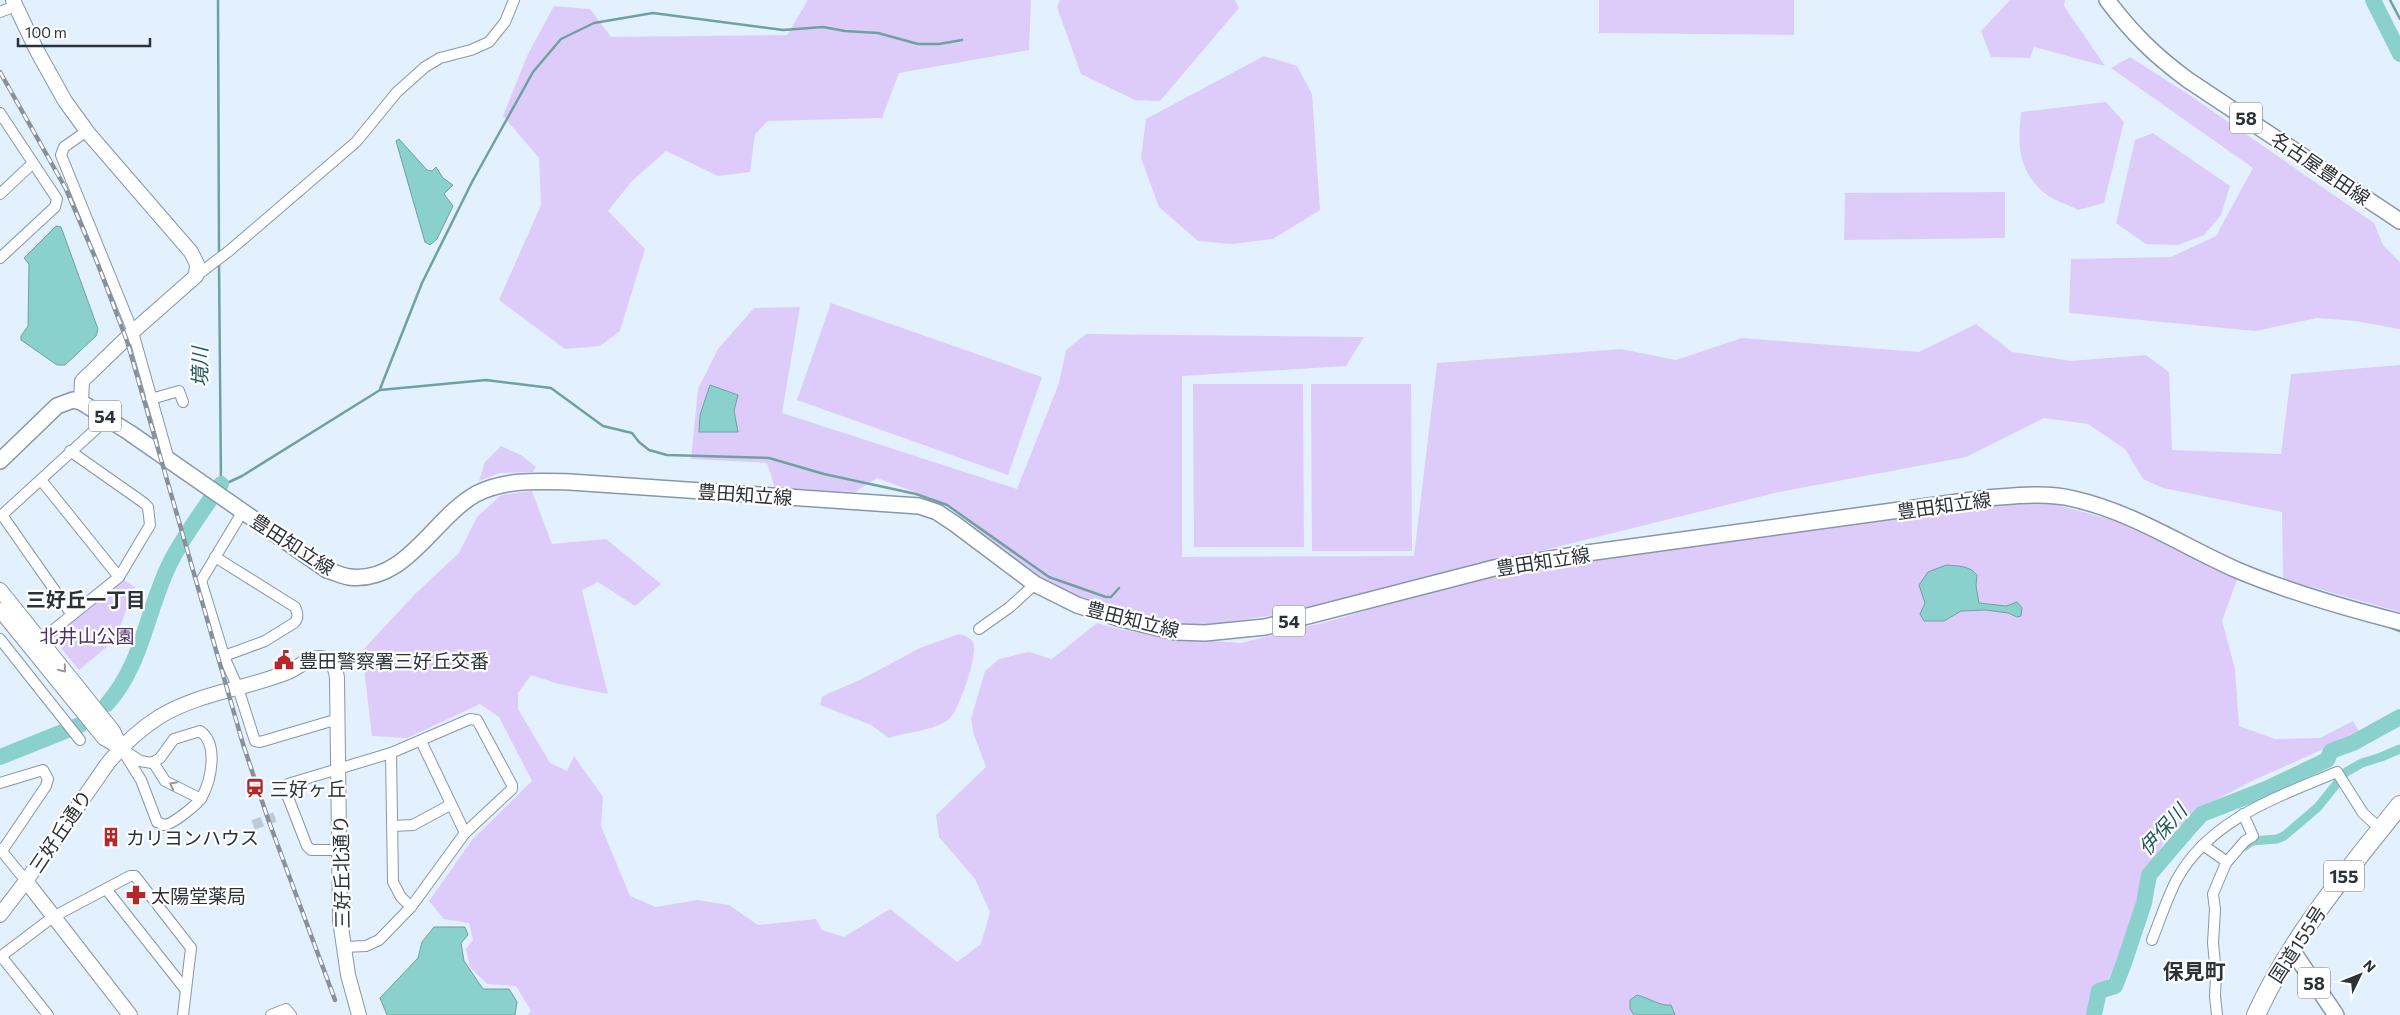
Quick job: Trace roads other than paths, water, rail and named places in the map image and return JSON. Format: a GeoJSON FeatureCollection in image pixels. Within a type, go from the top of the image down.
{"type":"FeatureCollection","features":[{"type":"Feature","properties":{"kind":"highway","name":"国道155号"},"geometry":{"type":"LineString","coordinates":[[2256,1015],[2270,983],[2313,916],[2400,805]]}},
{"type":"Feature","properties":{"kind":"main road","name":"名古屋豊田線"},"geometry":{"type":"LineString","coordinates":[[2107,0],[2125,24],[2155,56],[2188,80],[2400,220]]}},
{"type":"Feature","properties":{"kind":"main road","name":"54"},"geometry":{"type":"LineString","coordinates":[[0,461],[57,406],[73,400],[81,402]]}},
{"type":"Feature","properties":{"kind":"main road","name":"豊田知立線"},"geometry":{"type":"LineString","coordinates":[[81,402],[108,418],[327,570],[349,577],[374,576],[386,572],[465,502],[493,487],[518,482],[570,482],[860,503],[901,503],[919,506],[936,512],[1035,584],[1077,605],[1120,619],[1176,632],[1231,632],[1265,627],[1494,568],[1596,552],[1987,498],[2044,495],[2073,498],[2122,514],[2237,570],[2312,596],[2400,622]]}},
{"type":"Feature","properties":{"kind":"main road","name":"58"},"geometry":{"type":"LineString","coordinates":[[2292,950],[2336,1015]]}},
{"type":"Feature","properties":{"kind":"street"},"geometry":{"type":"LineString","coordinates":[[81,402],[82,381],[133,332],[196,276],[224,255],[356,142],[397,92],[425,67],[440,58],[471,50],[488,42],[505,22],[514,0]]}},
{"type":"Feature","properties":{"kind":"street"},"geometry":{"type":"LineString","coordinates":[[0,12],[14,3],[65,101],[87,131],[191,252],[197,264],[196,276]]}},
{"type":"Feature","properties":{"kind":"street"},"geometry":{"type":"LineString","coordinates":[[0,113],[57,199],[55,207],[0,258]]}},
{"type":"Feature","properties":{"kind":"street"},"geometry":{"type":"LineString","coordinates":[[87,131],[64,147],[61,155],[133,332],[169,460]]}},
{"type":"Feature","properties":{"kind":"street"},"geometry":{"type":"LineString","coordinates":[[0,194],[33,163]]}},
{"type":"Feature","properties":{"kind":"street"},"geometry":{"type":"LineString","coordinates":[[152,399],[179,391],[183,402]]}},
{"type":"Feature","properties":{"kind":"street"},"geometry":{"type":"LineString","coordinates":[[72,615],[2,517],[108,418]]}},
{"type":"Feature","properties":{"kind":"street"},"geometry":{"type":"LineString","coordinates":[[36,644],[119,576],[150,525],[148,508],[70,452]]}},
{"type":"Feature","properties":{"kind":"street"},"geometry":{"type":"LineString","coordinates":[[41,480],[119,576]]}},
{"type":"Feature","properties":{"kind":"street"},"geometry":{"type":"LineString","coordinates":[[237,508],[201,581],[224,656],[238,688],[255,741],[260,742],[338,719]]}},
{"type":"Feature","properties":{"kind":"street"},"geometry":{"type":"LineString","coordinates":[[215,556],[296,607],[298,613],[294,623],[265,641],[224,656]]}},
{"type":"Feature","properties":{"kind":"street"},"geometry":{"type":"LineString","coordinates":[[979,629],[1010,607],[1035,584]]}},
{"type":"Feature","properties":{"kind":"street"},"geometry":{"type":"LineString","coordinates":[[0,590],[36,644]]}},
{"type":"Feature","properties":{"kind":"street"},"geometry":{"type":"LineString","coordinates":[[0,610],[36,644],[113,731],[121,748],[142,780],[157,822],[164,825],[172,823],[201,799],[210,774],[211,754],[206,735],[200,731],[174,739],[160,758],[154,762],[140,761],[121,748]]}},
{"type":"Feature","properties":{"kind":"street"},"geometry":{"type":"LineString","coordinates":[[0,639],[80,740]]}},
{"type":"Feature","properties":{"kind":"street","name":"三好丘北通り"},"geometry":{"type":"LineString","coordinates":[[121,748],[158,718],[180,707],[288,672],[310,660],[326,659],[331,662],[337,673],[340,920],[348,975],[358,1015]]}},
{"type":"Feature","properties":{"kind":"street"},"geometry":{"type":"LineString","coordinates":[[340,850],[311,850],[307,846],[284,787],[288,784],[392,753],[475,719],[512,785],[510,792],[465,834],[412,907],[379,940],[366,946],[343,947]]}},
{"type":"Feature","properties":{"kind":"street"},"geometry":{"type":"LineString","coordinates":[[422,741],[465,834]]}},
{"type":"Feature","properties":{"kind":"street","name":"三好丘通り"},"geometry":{"type":"LineString","coordinates":[[0,915],[121,748]]}},
{"type":"Feature","properties":{"kind":"street"},"geometry":{"type":"LineString","coordinates":[[392,753],[393,882],[401,897],[412,907]]}},
{"type":"Feature","properties":{"kind":"street"},"geometry":{"type":"LineString","coordinates":[[154,762],[166,781],[201,799]]}},
{"type":"Feature","properties":{"kind":"street"},"geometry":{"type":"LineString","coordinates":[[0,783],[43,770],[48,779],[46,786],[1,850],[130,1015]]}},
{"type":"Feature","properties":{"kind":"street"},"geometry":{"type":"LineString","coordinates":[[2152,940],[2177,879],[2203,845],[2233,819],[2336,772],[2363,813],[2380,829]]}},
{"type":"Feature","properties":{"kind":"street"},"geometry":{"type":"LineString","coordinates":[[393,826],[413,825],[450,805]]}},
{"type":"Feature","properties":{"kind":"street"},"geometry":{"type":"LineString","coordinates":[[2217,1015],[2215,996],[2215,909],[2212,894],[2227,862],[2245,841],[2253,836],[2244,814]]}},
{"type":"Feature","properties":{"kind":"street"},"geometry":{"type":"LineString","coordinates":[[2203,845],[2227,862]]}},
{"type":"Feature","properties":{"kind":"street"},"geometry":{"type":"LineString","coordinates":[[48,1015],[1,957],[53,917],[130,876],[138,878],[191,948],[183,1015]]}},
{"type":"Feature","properties":{"kind":"street"},"geometry":{"type":"LineString","coordinates":[[106,889],[186,989]]}},
{"type":"Feature","properties":{"kind":"street"},"geometry":{"type":"LineString","coordinates":[[271,1015],[286,1009],[290,1015]]}},
{"type":"Feature","properties":{"kind":"waterway","name":"境川"},"geometry":{"type":"LineString","coordinates":[[218,0],[219,253]]}},
{"type":"Feature","properties":{"kind":"waterway"},"geometry":{"type":"LineString","coordinates":[[2373,0],[2400,54]]}},
{"type":"Feature","properties":{"kind":"waterway"},"geometry":{"type":"LineString","coordinates":[[2390,0],[2400,19]]}},
{"type":"Feature","properties":{"kind":"waterway"},"geometry":{"type":"LineString","coordinates":[[380,389],[422,283],[472,182],[533,72],[561,39],[594,23],[653,13],[783,30],[823,27],[845,31],[878,33],[918,44],[939,44],[962,40]]}},
{"type":"Feature","properties":{"kind":"waterway"},"geometry":{"type":"LineString","coordinates":[[219,264],[221,484],[242,476],[380,390],[486,380],[551,388],[603,426],[632,433],[649,450],[667,455],[769,458],[824,474],[916,494],[947,505],[1049,577],[1106,597],[1111,597],[1119,588]]}},
{"type":"Feature","properties":{"kind":"waterway","name":"境川"},"geometry":{"type":"LineString","coordinates":[[107,704],[119,688],[137,654],[163,579],[176,551],[221,484]]}},
{"type":"Feature","properties":{"kind":"waterway"},"geometry":{"type":"LineString","coordinates":[[2389,627],[2400,631]]}},
{"type":"Feature","properties":{"kind":"waterway","name":"伊保川"},"geometry":{"type":"LineString","coordinates":[[2094,1015],[2099,991],[2115,986],[2144,903],[2149,875],[2202,814],[2266,789],[2327,760],[2331,751],[2353,743],[2400,717]]}},
{"type":"Feature","properties":{"kind":"waterway","name":"境川"},"geometry":{"type":"LineString","coordinates":[[0,757],[80,725]]}},
{"type":"Feature","properties":{"kind":"waterway"},"geometry":{"type":"LineString","coordinates":[[2245,846],[2252,841],[2277,839],[2284,836],[2318,807],[2346,772],[2362,763],[2400,749]]}},
{"type":"Feature","properties":{"kind":"tunnel"},"geometry":{"type":"LineString","coordinates":[[253,825],[275,817]]}},
{"type":"Feature","properties":{"kind":"railway"},"geometry":{"type":"LineString","coordinates":[[0,72],[66,189],[97,262],[127,341],[243,744],[268,819],[335,1000]]}},
{"type":"Feature","properties":{"kind":"place","name":"豊田警察署三好丘交番"},"geometry":{"type":"Point","coordinates":[284,660]}},
{"type":"Feature","properties":{"kind":"place","name":"三好ヶ丘"},"geometry":{"type":"Point","coordinates":[255,788]}},
{"type":"Feature","properties":{"kind":"place","name":"カリヨンハウス"},"geometry":{"type":"Point","coordinates":[111,837]}},
{"type":"Feature","properties":{"kind":"place","name":"太陽堂薬局"},"geometry":{"type":"Point","coordinates":[136,895]}},
{"type":"Feature","properties":{"kind":"district","name":"三好丘一丁目"},"geometry":{"type":"Point","coordinates":[86,599]}},
{"type":"Feature","properties":{"kind":"district","name":"保見町"},"geometry":{"type":"Point","coordinates":[2194,970]}},
{"type":"Feature","properties":{"kind":"park label","name":"北井山公園"},"geometry":{"type":"Point","coordinates":[87,635]}}]}
